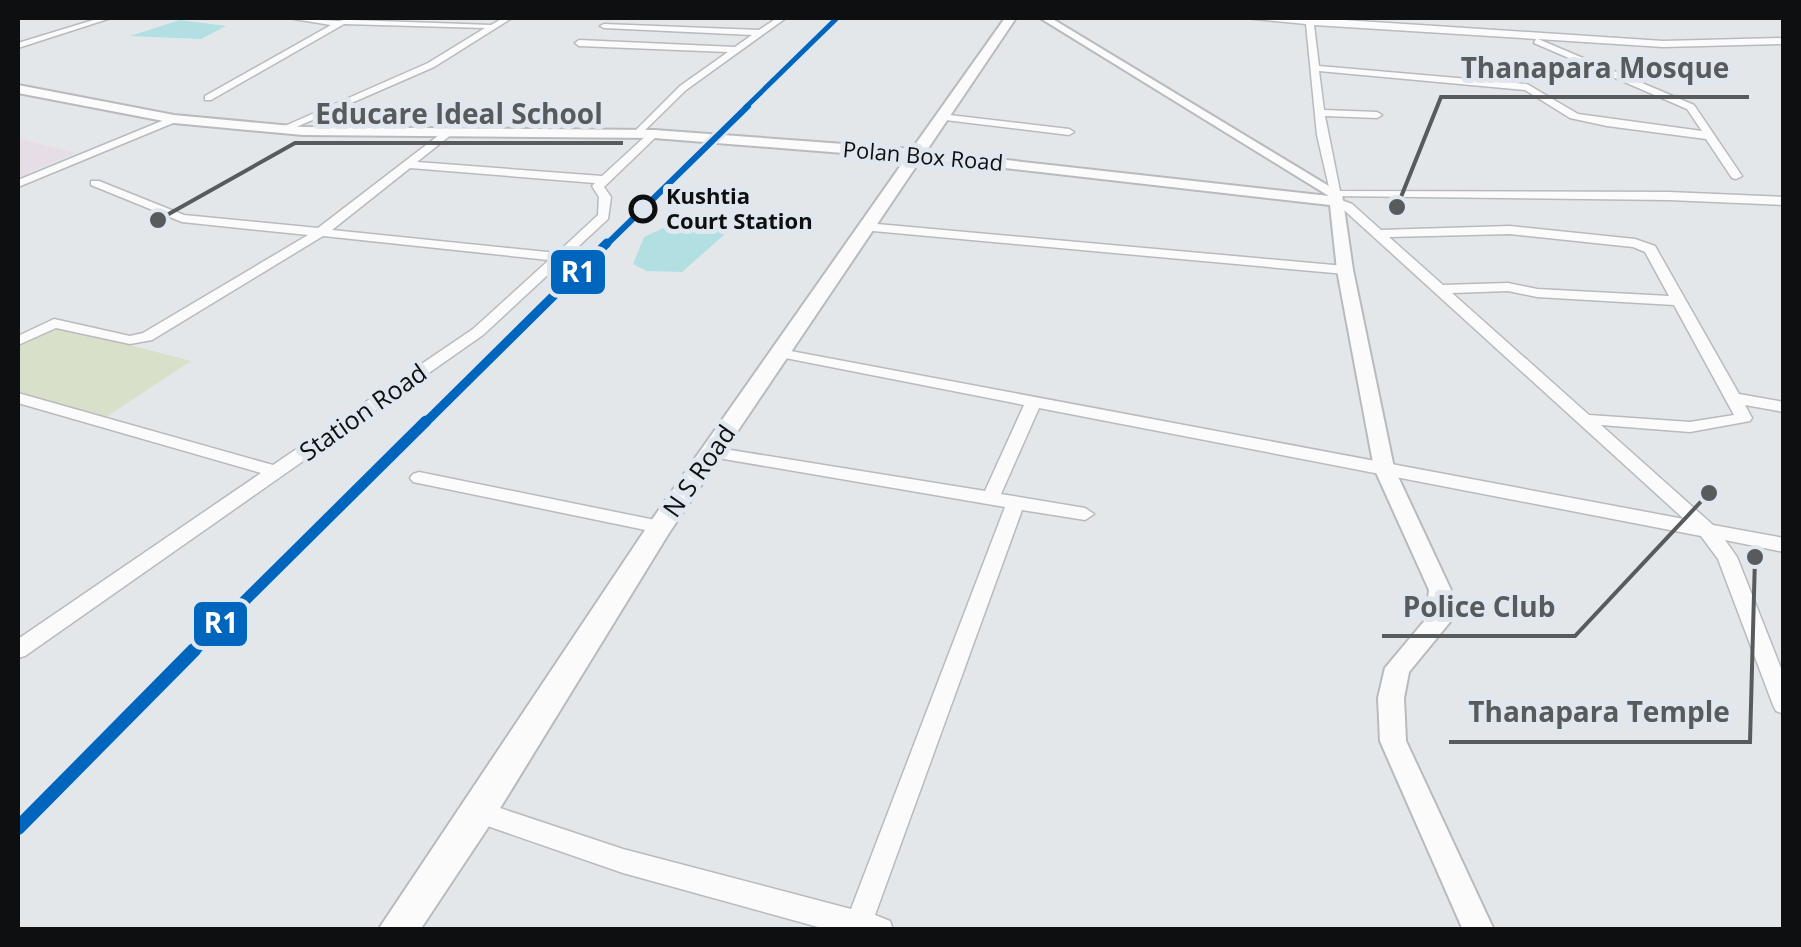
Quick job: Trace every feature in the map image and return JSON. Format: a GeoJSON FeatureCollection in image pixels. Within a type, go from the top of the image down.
{"type":"FeatureCollection","features":[{"type":"Feature","properties":{"kind":"main road","name":"N S Road"},"geometry":{"type":"LineString","coordinates":[[396,930],[479,812],[660,527],[1010,18]]}},
{"type":"Feature","properties":{"kind":"main road","name":"Polan Box Road"},"geometry":{"type":"LineString","coordinates":[[18,89],[174,119],[284,129],[646,134],[916,154]]}},
{"type":"Feature","properties":{"kind":"street"},"geometry":{"type":"LineString","coordinates":[[18,46],[107,18]]}},
{"type":"Feature","properties":{"kind":"street"},"geometry":{"type":"LineString","coordinates":[[292,18],[490,26]]}},
{"type":"Feature","properties":{"kind":"street"},"geometry":{"type":"LineString","coordinates":[[284,129],[430,65],[508,18]]}},
{"type":"Feature","properties":{"kind":"street"},"geometry":{"type":"LineString","coordinates":[[408,165],[604,180],[646,134],[671,98],[782,18]]}},
{"type":"Feature","properties":{"kind":"street"},"geometry":{"type":"LineString","coordinates":[[1044,18],[1335,198],[1706,530],[1727,558],[1784,705]]}},
{"type":"Feature","properties":{"kind":"street"},"geometry":{"type":"LineString","coordinates":[[1249,18],[1675,44],[1784,41]]}},
{"type":"Feature","properties":{"kind":"street"},"geometry":{"type":"LineString","coordinates":[[1309,20],[1345,270],[1384,468],[1440,590],[1438,622],[1398,668],[1391,698],[1393,741],[1479,930]]}},
{"type":"Feature","properties":{"kind":"street"},"geometry":{"type":"LineString","coordinates":[[208,98],[343,21]]}},
{"type":"Feature","properties":{"kind":"street"},"geometry":{"type":"LineString","coordinates":[[604,26],[760,33]]}},
{"type":"Feature","properties":{"kind":"street"},"geometry":{"type":"LineString","coordinates":[[1523,35],[1684,103],[1736,176]]}},
{"type":"Feature","properties":{"kind":"street"},"geometry":{"type":"LineString","coordinates":[[579,43],[738,50]]}},
{"type":"Feature","properties":{"kind":"street"},"geometry":{"type":"LineString","coordinates":[[1315,68],[1527,87],[1540,91],[1562,112],[1585,120],[1709,136]]}},
{"type":"Feature","properties":{"kind":"street"},"geometry":{"type":"LineString","coordinates":[[1320,113],[1377,115]]}},
{"type":"Feature","properties":{"kind":"street"},"geometry":{"type":"LineString","coordinates":[[941,118],[1069,132]]}},
{"type":"Feature","properties":{"kind":"street"},"geometry":{"type":"LineString","coordinates":[[18,184],[174,119]]}},
{"type":"Feature","properties":{"kind":"street"},"geometry":{"type":"LineString","coordinates":[[18,341],[46,325],[64,322],[130,340],[147,337],[321,232],[447,134]]}},
{"type":"Feature","properties":{"kind":"street","name":"Polan Box Road"},"geometry":{"type":"LineString","coordinates":[[916,154],[1335,198]]}},
{"type":"Feature","properties":{"kind":"street","name":"Station Road"},"geometry":{"type":"LineString","coordinates":[[18,650],[478,332],[604,216],[604,196],[598,186],[604,180]]}},
{"type":"Feature","properties":{"kind":"street"},"geometry":{"type":"LineString","coordinates":[[95,183],[182,218],[562,257]]}},
{"type":"Feature","properties":{"kind":"street"},"geometry":{"type":"LineString","coordinates":[[1335,198],[1505,196],[1784,201]]}},
{"type":"Feature","properties":{"kind":"street"},"geometry":{"type":"LineString","coordinates":[[866,227],[1345,270]]}},
{"type":"Feature","properties":{"kind":"street"},"geometry":{"type":"LineString","coordinates":[[1376,234],[1510,230],[1635,243],[1650,249],[1744,418],[1738,422],[1690,426],[1582,420]]}},
{"type":"Feature","properties":{"kind":"street"},"geometry":{"type":"LineString","coordinates":[[1437,290],[1508,287],[1537,293],[1678,301]]}},
{"type":"Feature","properties":{"kind":"street"},"geometry":{"type":"LineString","coordinates":[[780,353],[1784,544]]}},
{"type":"Feature","properties":{"kind":"street"},"geometry":{"type":"LineString","coordinates":[[18,398],[276,472]]}},
{"type":"Feature","properties":{"kind":"street"},"geometry":{"type":"LineString","coordinates":[[1733,398],[1784,407]]}},
{"type":"Feature","properties":{"kind":"street"},"geometry":{"type":"LineString","coordinates":[[991,497],[1034,400]]}},
{"type":"Feature","properties":{"kind":"street"},"geometry":{"type":"LineString","coordinates":[[712,452],[1085,514]]}},
{"type":"Feature","properties":{"kind":"street"},"geometry":{"type":"LineString","coordinates":[[420,478],[660,527]]}},
{"type":"Feature","properties":{"kind":"street"},"geometry":{"type":"LineString","coordinates":[[479,812],[623,861],[870,926],[1016,502]]}},
{"type":"Feature","properties":{"kind":"shaded area"},"geometry":{"type":"Polygon","coordinates":[[[18,138],[75,153],[18,177],[18,138]]]}},
{"type":"Feature","properties":{"kind":"green space"},"geometry":{"type":"Polygon","coordinates":[[[53,325],[191,361],[106,417],[18,392],[18,345],[53,325]]]}},
{"type":"Feature","properties":{"kind":"water"},"geometry":{"type":"Polygon","coordinates":[[[180,20],[226,26],[201,39],[130,36],[180,20]]]}},
{"type":"Feature","properties":{"kind":"water"},"geometry":{"type":"Polygon","coordinates":[[[691,215],[734,226],[682,272],[647,271],[633,264],[644,237],[691,215]]]}},
{"type":"Feature","properties":{"kind":"transit line","name":"R1"},"geometry":{"type":"LineString","coordinates":[[18,828],[256,588],[837,18]]}},
{"type":"Feature","properties":{"kind":"place","name":"Thanapara Mosque"},"geometry":{"type":"Point","coordinates":[1397,207]}},
{"type":"Feature","properties":{"kind":"place","name":"Kushtia Court Station"},"geometry":{"type":"Point","coordinates":[643,209]}},
{"type":"Feature","properties":{"kind":"place","name":"Educare Ideal School"},"geometry":{"type":"Point","coordinates":[158,220]}},
{"type":"Feature","properties":{"kind":"place","name":"Police Club"},"geometry":{"type":"Point","coordinates":[1709,493]}},
{"type":"Feature","properties":{"kind":"place","name":"Thanapara Temple"},"geometry":{"type":"Point","coordinates":[1755,557]}}]}
